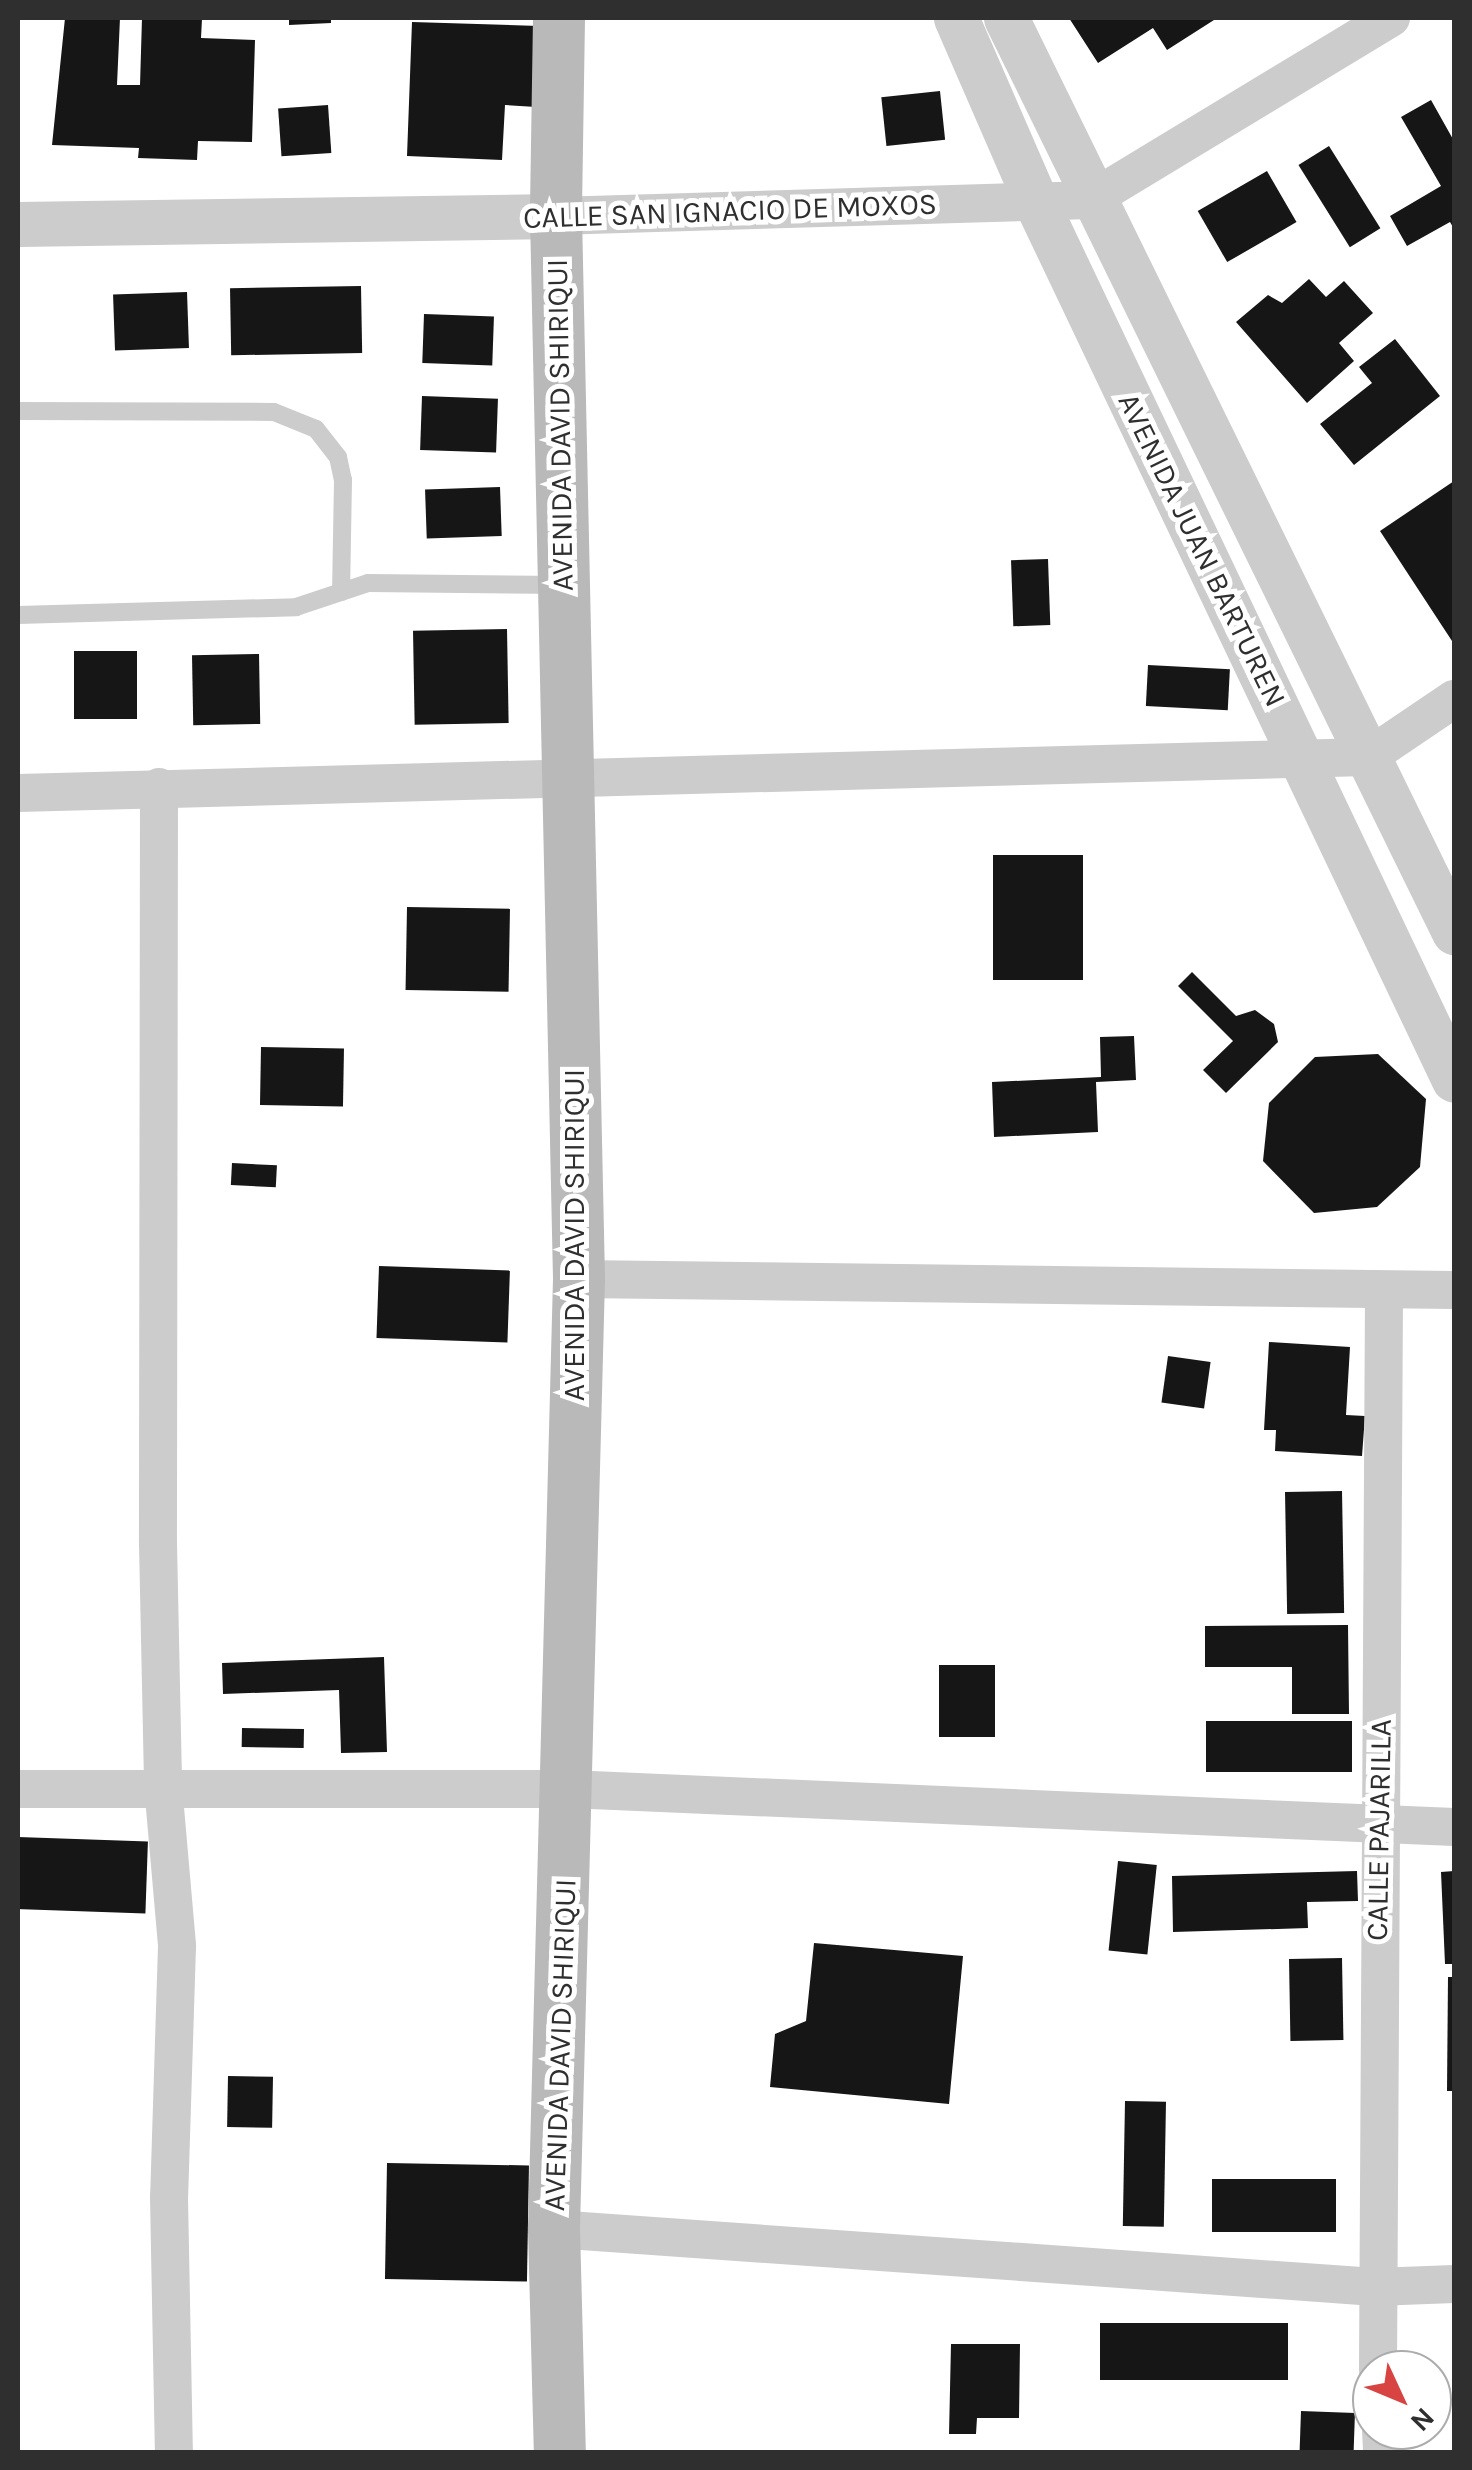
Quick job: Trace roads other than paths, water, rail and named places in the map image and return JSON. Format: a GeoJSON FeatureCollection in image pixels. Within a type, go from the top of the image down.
{"type":"FeatureCollection","features":[{"type":"Feature","properties":{"kind":"main road","name":"AVENIDA DAVID SHIRIQUI"},"geometry":{"type":"LineString","coordinates":[[558,18],[556,216],[578,1280],[554,2229],[560,2452]]}},
{"type":"Feature","properties":{"kind":"street","name":"AVENIDA JUAN BARTUREN"},"geometry":{"type":"LineString","coordinates":[[956,18],[1036,202],[1454,1080]]}},
{"type":"Feature","properties":{"kind":"street","name":"AVENIDA JUAN BARTUREN"},"geometry":{"type":"LineString","coordinates":[[1006,18],[1090,200],[1454,932]]}},
{"type":"Feature","properties":{"kind":"street","name":"CALLE SAN IGNACIO DE MOXOS"},"geometry":{"type":"LineString","coordinates":[[18,224],[556,216],[1090,200],[1392,18]]}},
{"type":"Feature","properties":{"kind":"street"},"geometry":{"type":"LineString","coordinates":[[18,793],[1368,757],[1454,699]]}},
{"type":"Feature","properties":{"kind":"street"},"geometry":{"type":"LineString","coordinates":[[159,788],[163,1785],[177,1946],[169,2197],[174,2452]]}},
{"type":"Feature","properties":{"kind":"street"},"geometry":{"type":"LineString","coordinates":[[578,1280],[1454,1290]]}},
{"type":"Feature","properties":{"kind":"street","name":"CALLE PAJARILLA"},"geometry":{"type":"LineString","coordinates":[[1377,2350],[1384,1290]]}},
{"type":"Feature","properties":{"kind":"street"},"geometry":{"type":"LineString","coordinates":[[18,1790],[163,1785],[568,1789],[1454,1827]]}},
{"type":"Feature","properties":{"kind":"street"},"geometry":{"type":"LineString","coordinates":[[554,2229],[1375,2286],[1454,2284]]}},
{"type":"Feature","properties":{"kind":"lane"},"geometry":{"type":"LineString","coordinates":[[18,411],[274,412],[316,429],[338,457],[343,480],[340,592]]}},
{"type":"Feature","properties":{"kind":"lane"},"geometry":{"type":"LineString","coordinates":[[18,615],[296,607],[368,583],[563,584]]}}]}
